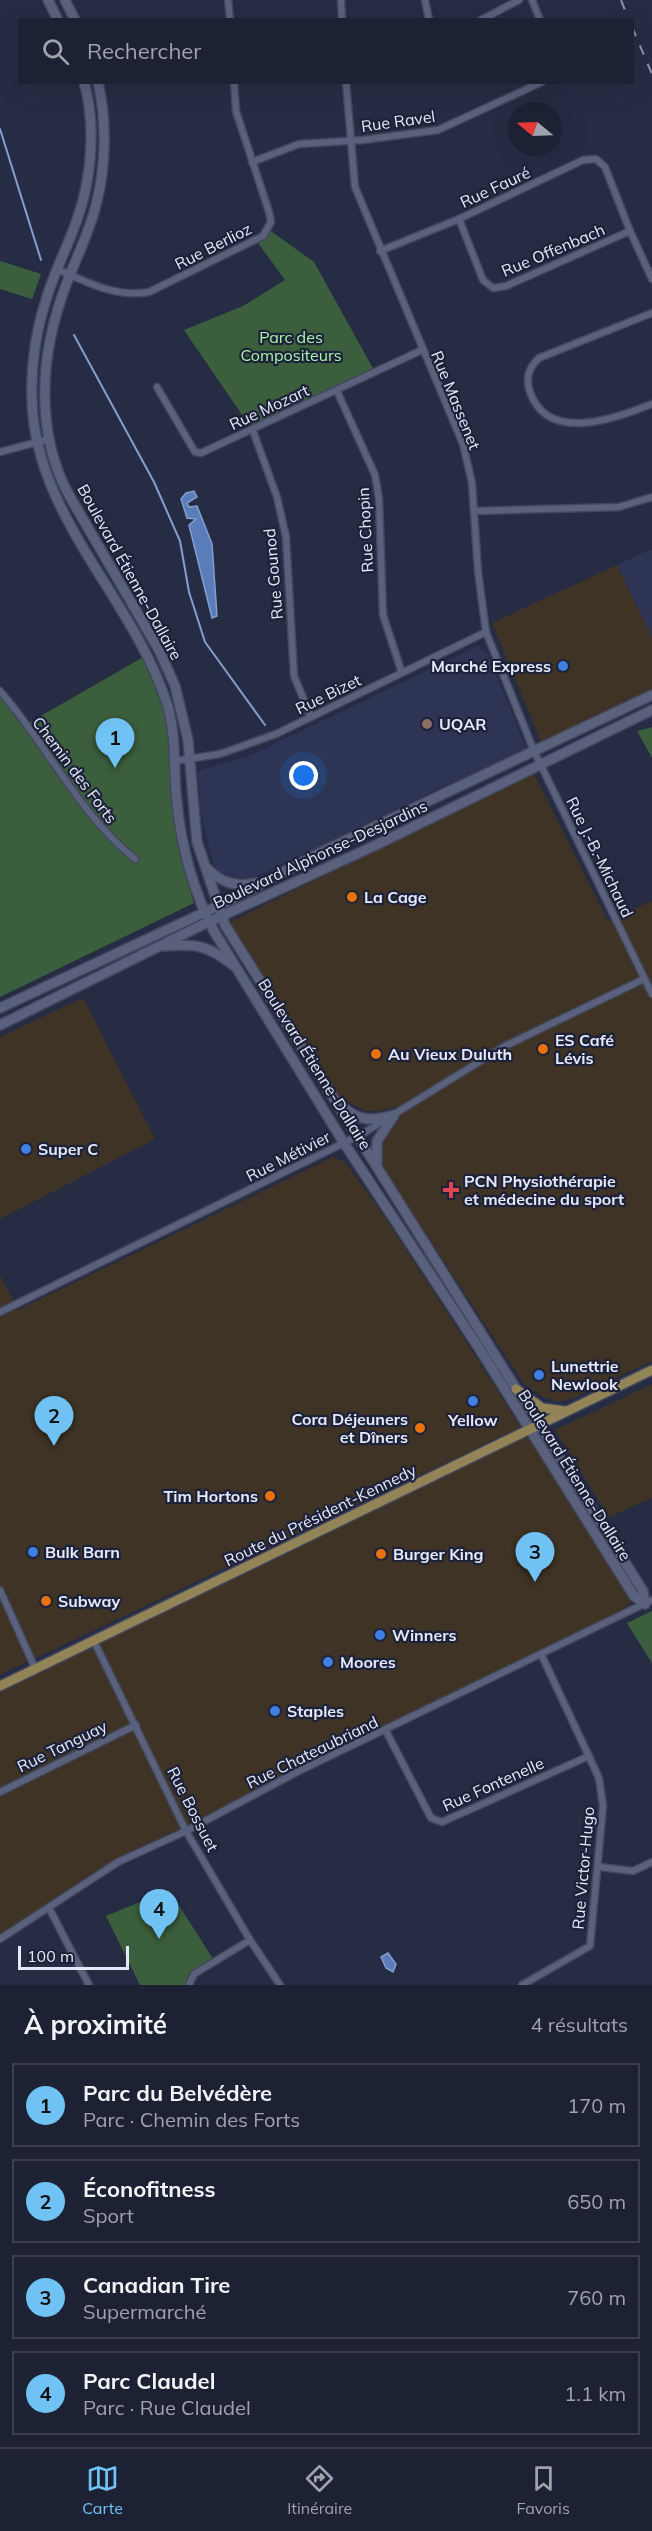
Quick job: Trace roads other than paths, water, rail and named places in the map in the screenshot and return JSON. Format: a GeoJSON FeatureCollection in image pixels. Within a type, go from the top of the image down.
{"type":"FeatureCollection","features":[{"type":"Feature","properties":{"kind":"main road","name":"Route du Président-Kennedy"},"geometry":{"type":"LineString","coordinates":[[0,1686],[652,1371]]}},
{"type":"Feature","properties":{"kind":"main road"},"geometry":{"type":"LineString","coordinates":[[516,1389],[542,1408],[567,1411]]}},
{"type":"Feature","properties":{"kind":"street"},"geometry":{"type":"LineString","coordinates":[[48,0],[57,18]]}},
{"type":"Feature","properties":{"kind":"street"},"geometry":{"type":"LineString","coordinates":[[65,0],[74,18]]}},
{"type":"Feature","properties":{"kind":"street"},"geometry":{"type":"LineString","coordinates":[[228,0],[230,18]]}},
{"type":"Feature","properties":{"kind":"street"},"geometry":{"type":"LineString","coordinates":[[341,0],[342,18]]}},
{"type":"Feature","properties":{"kind":"street"},"geometry":{"type":"LineString","coordinates":[[425,0],[429,18]]}},
{"type":"Feature","properties":{"kind":"street"},"geometry":{"type":"LineString","coordinates":[[485,18],[519,0]]}},
{"type":"Feature","properties":{"kind":"street"},"geometry":{"type":"LineString","coordinates":[[532,0],[539,18]]}},
{"type":"Feature","properties":{"kind":"street","name":"Boulevard Étienne-Dallaire"},"geometry":{"type":"LineString","coordinates":[[84,84],[90,133],[88,177],[79,214],[43,310],[33,358],[32,402],[38,442],[57,502],[150,659],[167,705],[181,831],[205,911],[237,968],[344,1143],[634,1596],[648,1602]]}},
{"type":"Feature","properties":{"kind":"street","name":"Boulevard Étienne-Dallaire"},"geometry":{"type":"LineString","coordinates":[[99,84],[104,141],[101,184],[90,227],[54,318],[46,357],[45,400],[49,439],[66,492],[165,661],[181,708],[189,759],[192,809],[203,864],[222,917],[378,1172],[539,1425],[648,1602]]}},
{"type":"Feature","properties":{"kind":"street","name":"Rue Berlioz"},"geometry":{"type":"LineString","coordinates":[[57,269],[119,294],[149,292],[260,237],[268,229],[271,222],[236,111],[234,84]]}},
{"type":"Feature","properties":{"kind":"street","name":"Rue Massenet"},"geometry":{"type":"LineString","coordinates":[[345,84],[355,187],[422,350],[444,396],[462,444],[472,483],[478,571],[486,632],[540,764]]}},
{"type":"Feature","properties":{"kind":"street","name":"Rue Ravel"},"geometry":{"type":"LineString","coordinates":[[252,162],[299,144],[351,141],[438,130],[538,84]]}},
{"type":"Feature","properties":{"kind":"street","name":"Rue Fauré"},"geometry":{"type":"LineString","coordinates":[[380,251],[459,219],[583,160],[596,159],[605,167],[652,279]]}},
{"type":"Feature","properties":{"kind":"street","name":"Rue Offenbach"},"geometry":{"type":"LineString","coordinates":[[459,219],[483,280],[493,288],[506,286],[630,231]]}},
{"type":"Feature","properties":{"kind":"street"},"geometry":{"type":"LineString","coordinates":[[652,313],[539,358],[533,364],[528,381],[537,407],[557,421],[600,422],[652,404]]}},
{"type":"Feature","properties":{"kind":"street","name":"Rue Mozart"},"geometry":{"type":"LineString","coordinates":[[157,387],[195,452],[201,453],[253,431],[422,350]]}},
{"type":"Feature","properties":{"kind":"street","name":"Rue Chopin"},"geometry":{"type":"LineString","coordinates":[[337,391],[375,475],[379,499],[383,615],[402,673]]}},
{"type":"Feature","properties":{"kind":"street","name":"Rue Gounod"},"geometry":{"type":"LineString","coordinates":[[253,431],[276,497],[286,537],[294,676],[311,717]]}},
{"type":"Feature","properties":{"kind":"street"},"geometry":{"type":"LineString","coordinates":[[0,452],[49,439]]}},
{"type":"Feature","properties":{"kind":"street"},"geometry":{"type":"LineString","coordinates":[[475,511],[620,507],[652,497]]}},
{"type":"Feature","properties":{"kind":"street","name":"Rue Bizet"},"geometry":{"type":"LineString","coordinates":[[174,761],[220,754],[250,744],[486,632]]}},
{"type":"Feature","properties":{"kind":"street","name":"Chemin des Forts"},"geometry":{"type":"LineString","coordinates":[[0,691],[82,805],[114,842],[135,859]]}},
{"type":"Feature","properties":{"kind":"street","name":"Boulevard Alphonse-Desjardins"},"geometry":{"type":"LineString","coordinates":[[0,1008],[217,906],[652,695]]}},
{"type":"Feature","properties":{"kind":"street","name":"Boulevard Alphonse-Desjardins"},"geometry":{"type":"LineString","coordinates":[[0,1025],[159,946],[374,846],[652,710]]}},
{"type":"Feature","properties":{"kind":"street","name":"Rue J.-B.-Michaud"},"geometry":{"type":"LineString","coordinates":[[540,764],[652,994]]}},
{"type":"Feature","properties":{"kind":"street"},"geometry":{"type":"LineString","coordinates":[[203,864],[218,879],[233,884],[265,882]]}},
{"type":"Feature","properties":{"kind":"street"},"geometry":{"type":"LineString","coordinates":[[159,946],[206,947],[237,968]]}},
{"type":"Feature","properties":{"kind":"street","name":"Rue Métivier"},"geometry":{"type":"LineString","coordinates":[[0,1312],[357,1137],[505,1046],[644,979]]}},
{"type":"Feature","properties":{"kind":"street"},"geometry":{"type":"LineString","coordinates":[[331,1095],[361,1119],[374,1120],[394,1115]]}},
{"type":"Feature","properties":{"kind":"street"},"geometry":{"type":"LineString","coordinates":[[378,1172],[377,1141],[384,1126],[394,1115]]}},
{"type":"Feature","properties":{"kind":"street"},"geometry":{"type":"LineString","coordinates":[[0,1590],[35,1668]]}},
{"type":"Feature","properties":{"kind":"street","name":"Rue Chateaubriand"},"geometry":{"type":"LineString","coordinates":[[0,1939],[118,1862],[186,1831],[297,1772],[542,1656],[648,1602]]}},
{"type":"Feature","properties":{"kind":"street","name":"Rue Bossuet"},"geometry":{"type":"LineString","coordinates":[[93,1640],[186,1831],[250,1940],[280,1985]]}},
{"type":"Feature","properties":{"kind":"street","name":"Rue Victor-Hugo"},"geometry":{"type":"LineString","coordinates":[[522,1985],[537,1982],[590,1946],[603,1806],[599,1778],[542,1656]]}},
{"type":"Feature","properties":{"kind":"street","name":"Rue Tanguay"},"geometry":{"type":"LineString","coordinates":[[0,1792],[136,1725]]}},
{"type":"Feature","properties":{"kind":"street","name":"Rue Fontenelle"},"geometry":{"type":"LineString","coordinates":[[386,1731],[431,1818],[442,1822],[589,1756]]}},
{"type":"Feature","properties":{"kind":"street"},"geometry":{"type":"LineString","coordinates":[[599,1867],[633,1871],[652,1862]]}},
{"type":"Feature","properties":{"kind":"street"},"geometry":{"type":"LineString","coordinates":[[49,1908],[89,1985]]}},
{"type":"Feature","properties":{"kind":"street"},"geometry":{"type":"LineString","coordinates":[[189,1985],[194,1974],[250,1940]]}},
{"type":"Feature","properties":{"kind":"water"},"geometry":{"type":"Polygon","coordinates":[[[194,491],[197,497],[187,503],[189,507],[197,506],[212,544],[217,616],[212,618],[189,525],[196,519],[187,518],[181,499],[186,493],[194,491]]]}},
{"type":"Feature","properties":{"kind":"water"},"geometry":{"type":"Polygon","coordinates":[[[388,1953],[396,1964],[393,1972],[386,1968],[381,1957],[388,1953]]]}},
{"type":"Feature","properties":{"kind":"waterway"},"geometry":{"type":"LineString","coordinates":[[0,129],[41,260]]}},
{"type":"Feature","properties":{"kind":"waterway"},"geometry":{"type":"LineString","coordinates":[[74,335],[154,482],[180,541],[189,592],[205,642],[265,725]]}},
{"type":"Feature","properties":{"kind":"railway"},"geometry":{"type":"LineString","coordinates":[[621,0],[628,18]]}},
{"type":"Feature","properties":{"kind":"railway"},"geometry":{"type":"LineString","coordinates":[[634,32],[652,74]]}},
{"type":"Feature","properties":{"kind":"place","name":"Marché Express"},"geometry":{"type":"Point","coordinates":[563,666]}},
{"type":"Feature","properties":{"kind":"place","name":"UQAR"},"geometry":{"type":"Point","coordinates":[427,724]}},
{"type":"Feature","properties":{"kind":"place","name":"Parc du Belvédère"},"geometry":{"type":"Point","coordinates":[115,768]}},
{"type":"Feature","properties":{"kind":"place","name":"La Cage"},"geometry":{"type":"Point","coordinates":[352,897]}},
{"type":"Feature","properties":{"kind":"place","name":"ES Café Lévis"},"geometry":{"type":"Point","coordinates":[543,1049]}},
{"type":"Feature","properties":{"kind":"place","name":"Au Vieux Duluth"},"geometry":{"type":"Point","coordinates":[376,1054]}},
{"type":"Feature","properties":{"kind":"place","name":"Super C"},"geometry":{"type":"Point","coordinates":[26,1149]}},
{"type":"Feature","properties":{"kind":"place","name":"PCN Physiothérapie et médecine du sport"},"geometry":{"type":"Point","coordinates":[451,1190]}},
{"type":"Feature","properties":{"kind":"place","name":"Lunettrie Newlook"},"geometry":{"type":"Point","coordinates":[539,1375]}},
{"type":"Feature","properties":{"kind":"place","name":"Yellow"},"geometry":{"type":"Point","coordinates":[473,1401]}},
{"type":"Feature","properties":{"kind":"place","name":"Cora Déjeuners et Dîners"},"geometry":{"type":"Point","coordinates":[420,1428]}},
{"type":"Feature","properties":{"kind":"place","name":"Éconofitness"},"geometry":{"type":"Point","coordinates":[54,1446]}},
{"type":"Feature","properties":{"kind":"place","name":"Tim Hortons"},"geometry":{"type":"Point","coordinates":[270,1496]}},
{"type":"Feature","properties":{"kind":"place","name":"Bulk Barn"},"geometry":{"type":"Point","coordinates":[33,1552]}},
{"type":"Feature","properties":{"kind":"place","name":"Burger King"},"geometry":{"type":"Point","coordinates":[381,1554]}},
{"type":"Feature","properties":{"kind":"place","name":"Canadian Tire"},"geometry":{"type":"Point","coordinates":[535,1582]}},
{"type":"Feature","properties":{"kind":"place","name":"Subway"},"geometry":{"type":"Point","coordinates":[46,1601]}},
{"type":"Feature","properties":{"kind":"place","name":"Winners"},"geometry":{"type":"Point","coordinates":[380,1635]}},
{"type":"Feature","properties":{"kind":"place","name":"Moores"},"geometry":{"type":"Point","coordinates":[328,1662]}},
{"type":"Feature","properties":{"kind":"place","name":"Staples"},"geometry":{"type":"Point","coordinates":[275,1711]}},
{"type":"Feature","properties":{"kind":"place","name":"Parc Claudel"},"geometry":{"type":"Point","coordinates":[159,1939]}},
{"type":"Feature","properties":{"kind":"park label","name":"Parc des Compositeurs"},"geometry":{"type":"Point","coordinates":[291,346]}}]}
